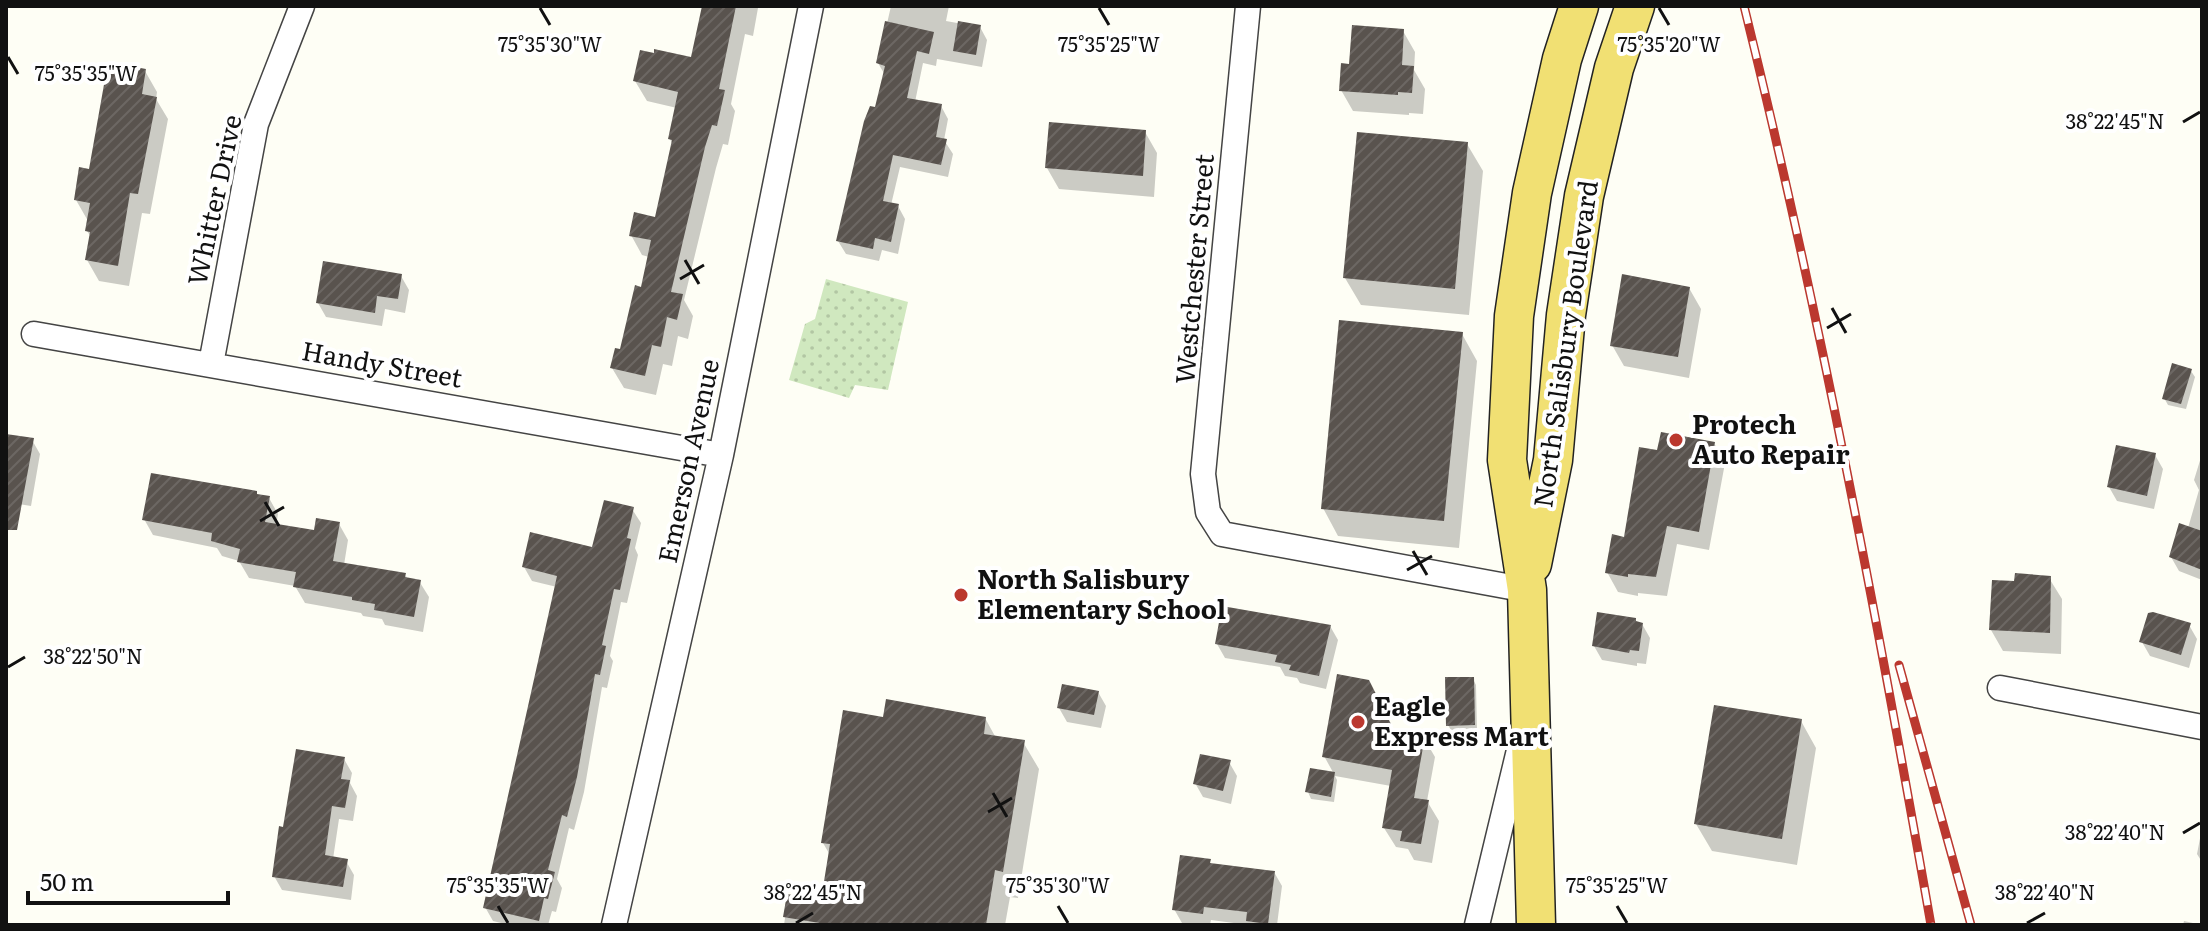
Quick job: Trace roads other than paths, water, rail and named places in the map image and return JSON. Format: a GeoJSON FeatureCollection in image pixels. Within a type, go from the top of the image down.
{"type":"FeatureCollection","features":[{"type":"Feature","properties":{"kind":"main road","name":"North Salisbury Boulevard"},"geometry":{"type":"LineString","coordinates":[[1536,925],[1527,590],[1507,460],[1514,316],[1532,193],[1562,59],[1579,6]]}},
{"type":"Feature","properties":{"kind":"main road","name":"North Salisbury Boulevard"},"geometry":{"type":"LineString","coordinates":[[1527,590],[1553,460],[1566,315],[1584,196],[1614,68],[1635,6]]}},
{"type":"Feature","properties":{"kind":"street","name":"Whitter Drive"},"geometry":{"type":"LineString","coordinates":[[211,364],[256,124],[302,6]]}},
{"type":"Feature","properties":{"kind":"street","name":"Emerson Avenue"},"geometry":{"type":"LineString","coordinates":[[614,925],[721,455],[811,6]]}},
{"type":"Feature","properties":{"kind":"street","name":"Westchester Street"},"geometry":{"type":"LineString","coordinates":[[1248,6],[1203,474],[1208,512],[1222,534],[1527,590]]}},
{"type":"Feature","properties":{"kind":"street","name":"Handy Street"},"geometry":{"type":"LineString","coordinates":[[34,334],[721,455]]}},
{"type":"Feature","properties":{"kind":"street"},"geometry":{"type":"LineString","coordinates":[[2000,688],[2202,727]]}},
{"type":"Feature","properties":{"kind":"street"},"geometry":{"type":"LineString","coordinates":[[1477,925],[1530,705]]}},
{"type":"Feature","properties":{"kind":"railway"},"geometry":{"type":"LineString","coordinates":[[1744,6],[1797,235],[1845,464],[1931,925]]}},
{"type":"Feature","properties":{"kind":"railway"},"geometry":{"type":"LineString","coordinates":[[1899,665],[1971,925]]}},
{"type":"Feature","properties":{"kind":"place","name":"Protech Auto Repair"},"geometry":{"type":"Point","coordinates":[1676,440]}},
{"type":"Feature","properties":{"kind":"place","name":"North Salisbury Elementary School"},"geometry":{"type":"Point","coordinates":[961,595]}},
{"type":"Feature","properties":{"kind":"place","name":"Eagle Express Mart"},"geometry":{"type":"Point","coordinates":[1358,722]}}]}
